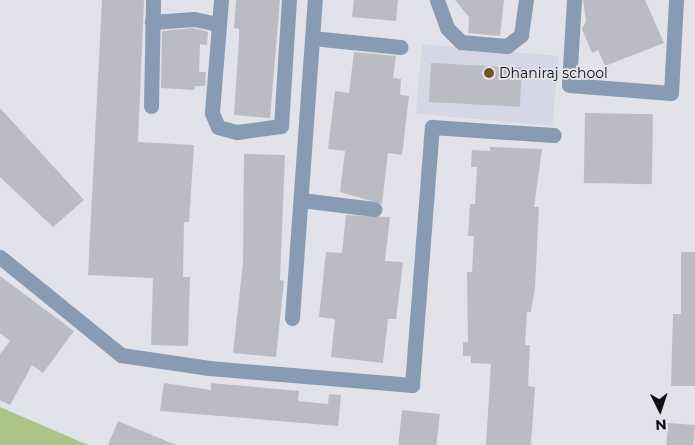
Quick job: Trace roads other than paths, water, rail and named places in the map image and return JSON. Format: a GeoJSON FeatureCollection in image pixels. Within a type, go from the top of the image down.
{"type":"FeatureCollection","features":[{"type":"Feature","properties":{"kind":"street"},"geometry":{"type":"LineString","coordinates":[[151,106],[152,0]]}},
{"type":"Feature","properties":{"kind":"street"},"geometry":{"type":"LineString","coordinates":[[221,0],[217,24],[213,121],[226,131],[278,128],[281,126],[289,0]]}},
{"type":"Feature","properties":{"kind":"street"},"geometry":{"type":"LineString","coordinates":[[292,318],[315,0]]}},
{"type":"Feature","properties":{"kind":"street"},"geometry":{"type":"LineString","coordinates":[[437,0],[447,28],[462,42],[507,46],[521,35],[526,0]]}},
{"type":"Feature","properties":{"kind":"street"},"geometry":{"type":"LineString","coordinates":[[574,0],[569,85],[671,93],[676,0]]}},
{"type":"Feature","properties":{"kind":"street"},"geometry":{"type":"LineString","coordinates":[[152,22],[194,19],[217,24]]}},
{"type":"Feature","properties":{"kind":"street"},"geometry":{"type":"LineString","coordinates":[[312,38],[402,47]]}},
{"type":"Feature","properties":{"kind":"street"},"geometry":{"type":"LineString","coordinates":[[0,257],[121,355],[209,368],[412,385],[432,127],[554,135]]}},
{"type":"Feature","properties":{"kind":"street"},"geometry":{"type":"LineString","coordinates":[[301,200],[374,209]]}},
{"type":"Feature","properties":{"kind":"place","name":"Dhaniraj school"},"geometry":{"type":"Point","coordinates":[489,73]}}]}
